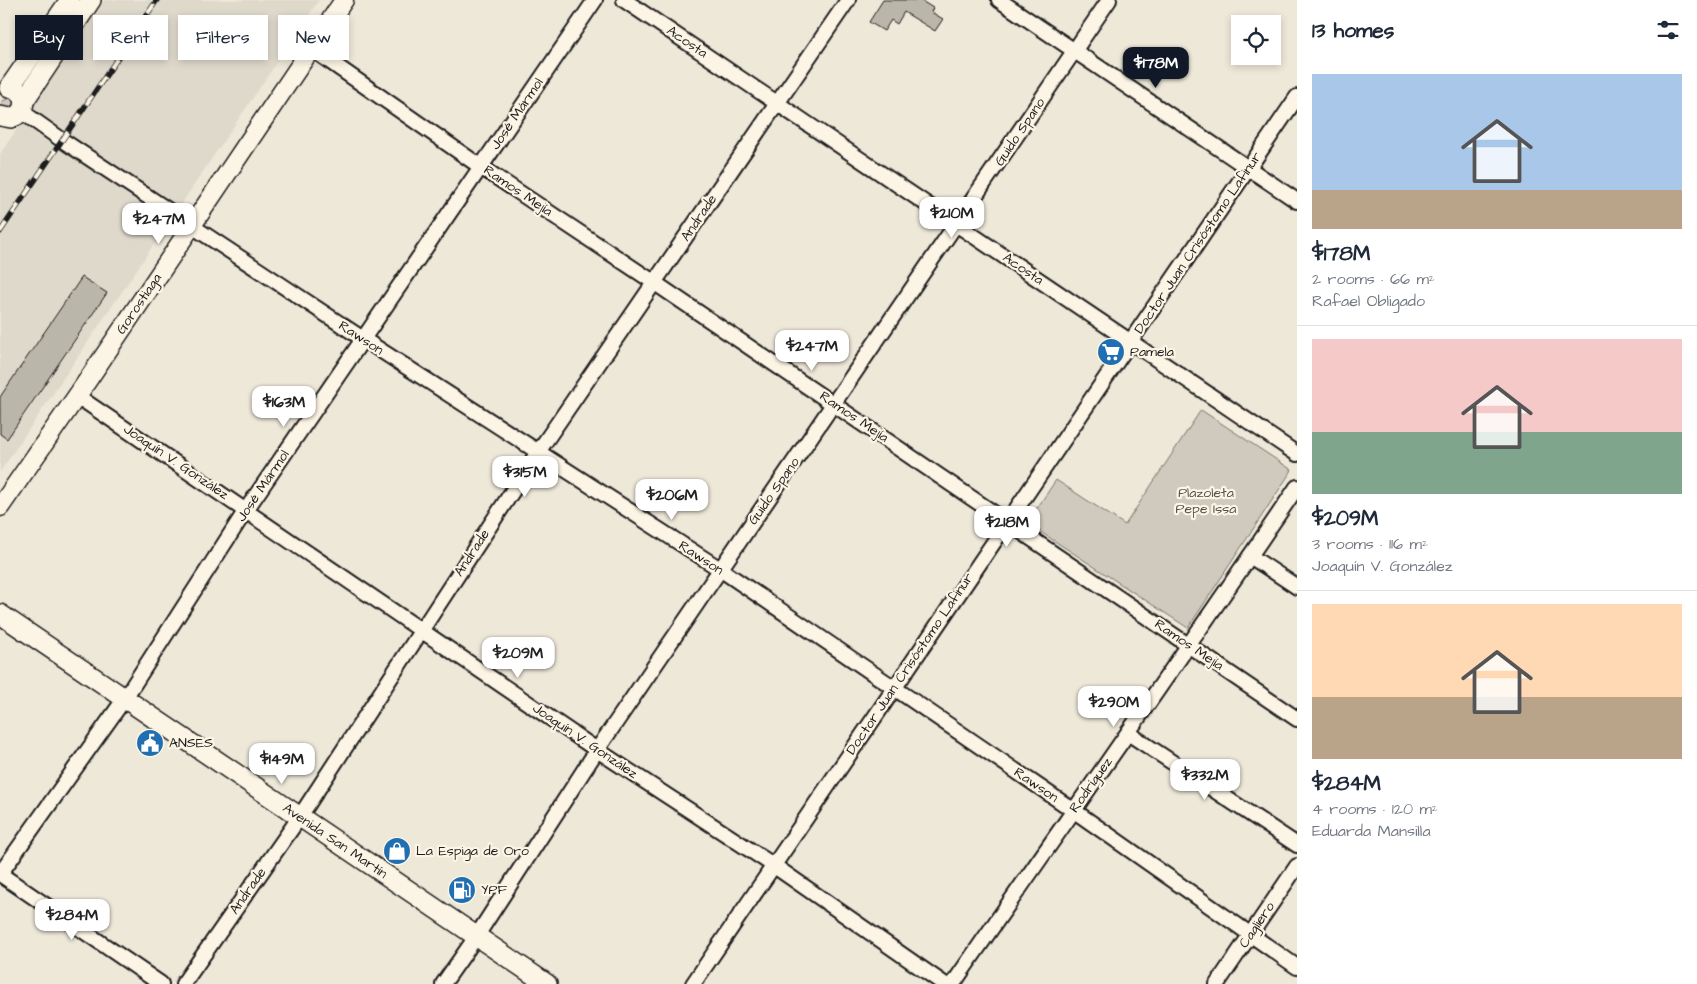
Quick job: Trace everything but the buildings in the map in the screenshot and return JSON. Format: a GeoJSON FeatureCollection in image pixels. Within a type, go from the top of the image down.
{"type":"FeatureCollection","features":[{"type":"Feature","properties":{"kind":"main road"},"geometry":{"type":"LineString","coordinates":[[4,89],[21,73],[70,0]]}},
{"type":"Feature","properties":{"kind":"main road"},"geometry":{"type":"LineString","coordinates":[[0,134],[91,0]]}},
{"type":"Feature","properties":{"kind":"main road"},"geometry":{"type":"LineString","coordinates":[[4,89],[19,92],[14,112]]}},
{"type":"Feature","properties":{"kind":"main road","name":"Avenida San Martín"},"geometry":{"type":"LineString","coordinates":[[0,614],[547,984]]}},
{"type":"Feature","properties":{"kind":"street","name":"Gorostiaga"},"geometry":{"type":"LineString","coordinates":[[334,15],[344,0]]}},
{"type":"Feature","properties":{"kind":"street","name":"José Mármol"},"geometry":{"type":"LineString","coordinates":[[0,874],[125,698],[246,510],[595,0]]}},
{"type":"Feature","properties":{"kind":"street","name":"Acosta"},"geometry":{"type":"LineString","coordinates":[[624,0],[1297,454]]}},
{"type":"Feature","properties":{"kind":"street","name":"Andrade"},"geometry":{"type":"LineString","coordinates":[[183,984],[299,818],[538,452],[656,283],[848,0]]}},
{"type":"Feature","properties":{"kind":"street"},"geometry":{"type":"LineString","coordinates":[[1000,0],[1297,201]]}},
{"type":"Feature","properties":{"kind":"street","name":"Guido Spano"},"geometry":{"type":"LineString","coordinates":[[443,984],[476,937],[597,750],[1109,0]]}},
{"type":"Feature","properties":{"kind":"street","name":"Gorostiaga"},"geometry":{"type":"LineString","coordinates":[[0,507],[304,60]]}},
{"type":"Feature","properties":{"kind":"street","name":"Ramos Mejía"},"geometry":{"type":"LineString","coordinates":[[328,60],[481,167],[1008,521],[1297,719]]}},
{"type":"Feature","properties":{"kind":"street","name":"Doctor Juan Crisóstomo Lafinur"},"geometry":{"type":"LineString","coordinates":[[693,984],[1297,96]]}},
{"type":"Feature","properties":{"kind":"street","name":"Rawson"},"geometry":{"type":"LineString","coordinates":[[14,112],[62,140],[363,339],[720,570],[1073,810],[1297,967]]}},
{"type":"Feature","properties":{"kind":"street","name":"Joaquín V. González"},"geometry":{"type":"LineString","coordinates":[[77,396],[422,629],[597,750],[773,865],[944,984]]}},
{"type":"Feature","properties":{"kind":"street","name":"Rodríguez"},"geometry":{"type":"LineString","coordinates":[[953,984],[1073,810],[1190,646],[1297,487]]}},
{"type":"Feature","properties":{"kind":"street"},"geometry":{"type":"LineString","coordinates":[[1250,556],[1297,588]]}},
{"type":"Feature","properties":{"kind":"street"},"geometry":{"type":"LineString","coordinates":[[1128,733],[1297,845]]}},
{"type":"Feature","properties":{"kind":"street","name":"Cagliero"},"geometry":{"type":"LineString","coordinates":[[1217,984],[1249,934],[1297,866]]}},
{"type":"Feature","properties":{"kind":"street"},"geometry":{"type":"LineString","coordinates":[[0,874],[161,984]]}},
{"type":"Feature","properties":{"kind":"shaded area"},"geometry":{"type":"Polygon","coordinates":[[[104,0],[319,0],[309,15],[278,15],[278,60],[0,472],[0,154],[63,60],[83,60],[83,31],[93,16],[93,60],[168,60],[168,15],[94,15],[104,0]]]}},
{"type":"Feature","properties":{"kind":"green space"},"geometry":{"type":"Polygon","coordinates":[[[10,98],[13,99],[17,108],[1,109],[2,101],[10,98]]]}},
{"type":"Feature","properties":{"kind":"green space","name":"Plazoleta Pepe Issa"},"geometry":{"type":"Polygon","coordinates":[[[1201,410],[1292,470],[1188,628],[1027,523],[1056,480],[1125,525],[1201,410]]]}},
{"type":"Feature","properties":{"kind":"railway"},"geometry":{"type":"LineString","coordinates":[[0,232],[157,0]]}},
{"type":"Feature","properties":{"kind":"place","name":"Pamela"},"geometry":{"type":"Point","coordinates":[1111,352]}},
{"type":"Feature","properties":{"kind":"place","name":"ANSES"},"geometry":{"type":"Point","coordinates":[150,743]}},
{"type":"Feature","properties":{"kind":"place","name":"La Espiga de Oro"},"geometry":{"type":"Point","coordinates":[397,851]}},
{"type":"Feature","properties":{"kind":"place","name":"YPF"},"geometry":{"type":"Point","coordinates":[462,890]}}]}
